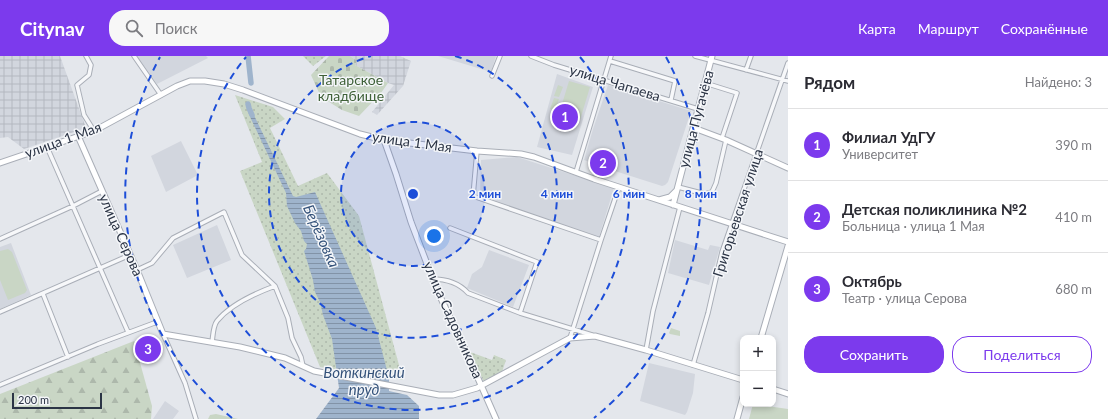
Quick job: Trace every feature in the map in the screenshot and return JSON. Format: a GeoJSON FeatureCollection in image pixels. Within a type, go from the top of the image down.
{"type":"FeatureCollection","features":[{"type":"Feature","properties":{"kind":"main road","name":"улица Пугачёва"},"geometry":{"type":"LineString","coordinates":[[673,205],[712,58]]}},
{"type":"Feature","properties":{"kind":"main road","name":"улица 1 Мая"},"geometry":{"type":"LineString","coordinates":[[0,163],[94,131],[177,86],[190,81],[215,82],[243,90],[364,135],[384,140],[477,151],[521,154],[534,157],[619,187],[788,242]]}},
{"type":"Feature","properties":{"kind":"main road"},"geometry":{"type":"LineString","coordinates":[[694,128],[724,139],[788,168]]}},
{"type":"Feature","properties":{"kind":"main road","name":"улица Серова"},"geometry":{"type":"LineString","coordinates":[[78,136],[137,270],[163,334]]}},
{"type":"Feature","properties":{"kind":"main road","name":"улица Садовникова"},"geometry":{"type":"LineString","coordinates":[[384,140],[432,279],[482,385],[496,419]]}},
{"type":"Feature","properties":{"kind":"main road"},"geometry":{"type":"LineString","coordinates":[[658,200],[670,197],[678,188]]}},
{"type":"Feature","properties":{"kind":"main road"},"geometry":{"type":"LineString","coordinates":[[762,335],[788,246]]}},
{"type":"Feature","properties":{"kind":"main road"},"geometry":{"type":"LineString","coordinates":[[163,334],[240,347],[285,358],[314,371],[439,395],[453,395],[482,385],[570,338],[595,336],[740,379]]}},
{"type":"Feature","properties":{"kind":"main road"},"geometry":{"type":"LineString","coordinates":[[776,390],[788,394]]}},
{"type":"Feature","properties":{"kind":"main road"},"geometry":{"type":"LineString","coordinates":[[737,419],[740,407]]}},
{"type":"Feature","properties":{"kind":"street"},"geometry":{"type":"LineString","coordinates":[[86,56],[91,65],[89,75],[76,85],[84,115],[94,131]]}},
{"type":"Feature","properties":{"kind":"street"},"geometry":{"type":"LineString","coordinates":[[134,56],[161,95]]}},
{"type":"Feature","properties":{"kind":"street"},"geometry":{"type":"LineString","coordinates":[[492,76],[500,56]]}},
{"type":"Feature","properties":{"kind":"street","name":"улица Чапаева"},"geometry":{"type":"LineString","coordinates":[[532,56],[554,65],[698,109]]}},
{"type":"Feature","properties":{"kind":"street"},"geometry":{"type":"LineString","coordinates":[[576,172],[611,56]]}},
{"type":"Feature","properties":{"kind":"street"},"geometry":{"type":"LineString","coordinates":[[695,56],[712,58],[746,70],[788,81]]}},
{"type":"Feature","properties":{"kind":"street"},"geometry":{"type":"LineString","coordinates":[[746,70],[751,56]]}},
{"type":"Feature","properties":{"kind":"street"},"geometry":{"type":"LineString","coordinates":[[610,61],[674,82],[671,100]]}},
{"type":"Feature","properties":{"kind":"street","name":"Григорьевская улица"},"geometry":{"type":"LineString","coordinates":[[693,365],[708,313],[722,252],[788,63]]}},
{"type":"Feature","properties":{"kind":"street"},"geometry":{"type":"LineString","coordinates":[[678,188],[705,194],[712,192],[716,183],[724,139],[737,93],[706,83]]}},
{"type":"Feature","properties":{"kind":"street"},"geometry":{"type":"LineString","coordinates":[[47,147],[128,332]]}},
{"type":"Feature","properties":{"kind":"street"},"geometry":{"type":"LineString","coordinates":[[477,151],[473,196],[601,240]]}},
{"type":"Feature","properties":{"kind":"street"},"geometry":{"type":"LineString","coordinates":[[570,338],[619,187]]}},
{"type":"Feature","properties":{"kind":"street"},"geometry":{"type":"LineString","coordinates":[[0,239],[73,206],[102,191]]}},
{"type":"Feature","properties":{"kind":"street"},"geometry":{"type":"LineString","coordinates":[[646,350],[652,318],[680,207]]}},
{"type":"Feature","properties":{"kind":"street"},"geometry":{"type":"LineString","coordinates":[[137,270],[152,263],[166,244],[173,238],[224,212],[242,256],[275,286],[288,318],[294,345],[302,357],[303,366]]}},
{"type":"Feature","properties":{"kind":"street"},"geometry":{"type":"LineString","coordinates":[[450,228],[537,262],[520,313]]}},
{"type":"Feature","properties":{"kind":"street"},"geometry":{"type":"LineString","coordinates":[[0,312],[130,255]]}},
{"type":"Feature","properties":{"kind":"street"},"geometry":{"type":"LineString","coordinates":[[432,279],[443,279],[462,287],[468,293],[520,313],[595,336]]}},
{"type":"Feature","properties":{"kind":"street"},"geometry":{"type":"LineString","coordinates":[[212,342],[216,322],[237,303],[275,286]]}},
{"type":"Feature","properties":{"kind":"street"},"geometry":{"type":"LineString","coordinates":[[43,294],[68,357]]}},
{"type":"Feature","properties":{"kind":"street"},"geometry":{"type":"LineString","coordinates":[[0,385],[128,332],[158,322]]}},
{"type":"Feature","properties":{"kind":"street","name":"улица Серова"},"geometry":{"type":"LineString","coordinates":[[163,334],[185,383],[196,419]]}},
{"type":"Feature","properties":{"kind":"shaded area"},"geometry":{"type":"Polygon","coordinates":[[[0,56],[60,56],[86,128],[24,149],[8,137],[0,138],[0,56]]]}},
{"type":"Feature","properties":{"kind":"shaded area"},"geometry":{"type":"Polygon","coordinates":[[[137,56],[206,56],[208,58],[157,84],[137,56]]]}},
{"type":"Feature","properties":{"kind":"shaded area"},"geometry":{"type":"Polygon","coordinates":[[[350,56],[400,56],[411,61],[403,86],[377,115],[372,112],[394,85],[355,65],[357,61],[350,56]]]}},
{"type":"Feature","properties":{"kind":"shaded area"},"geometry":{"type":"Polygon","coordinates":[[[438,56],[496,56],[491,72],[438,56]]]}},
{"type":"Feature","properties":{"kind":"shaded area"},"geometry":{"type":"Polygon","coordinates":[[[557,74],[593,87],[572,155],[537,147],[557,74]]]}},
{"type":"Feature","properties":{"kind":"shaded area"},"geometry":{"type":"Polygon","coordinates":[[[608,85],[691,111],[668,182],[665,185],[662,186],[584,160],[608,85]]]}},
{"type":"Feature","properties":{"kind":"shaded area"},"geometry":{"type":"Polygon","coordinates":[[[181,141],[198,175],[166,192],[151,156],[181,141]]]}},
{"type":"Feature","properties":{"kind":"shaded area"},"geometry":{"type":"Polygon","coordinates":[[[517,157],[614,188],[599,237],[480,197],[481,160],[517,157]]]}},
{"type":"Feature","properties":{"kind":"shaded area"},"geometry":{"type":"Polygon","coordinates":[[[217,225],[231,260],[187,278],[173,245],[217,225]]]}},
{"type":"Feature","properties":{"kind":"shaded area"},"geometry":{"type":"Polygon","coordinates":[[[675,240],[708,250],[710,245],[720,247],[709,285],[668,273],[675,240]]]}},
{"type":"Feature","properties":{"kind":"shaded area"},"geometry":{"type":"Polygon","coordinates":[[[11,243],[31,295],[0,309],[0,247],[11,243]]]}},
{"type":"Feature","properties":{"kind":"shaded area"},"geometry":{"type":"Polygon","coordinates":[[[489,250],[529,265],[513,307],[467,288],[472,274],[482,267],[489,250]]]}},
{"type":"Feature","properties":{"kind":"shaded area"},"geometry":{"type":"Polygon","coordinates":[[[649,363],[695,374],[693,393],[685,415],[640,401],[649,363]]]}},
{"type":"Feature","properties":{"kind":"shaded area"},"geometry":{"type":"Polygon","coordinates":[[[165,401],[179,411],[173,419],[153,419],[165,401]]]}},
{"type":"Feature","properties":{"kind":"green space"},"geometry":{"type":"Polygon","coordinates":[[[303,56],[326,56],[313,66],[303,56]]]}},
{"type":"Feature","properties":{"kind":"green space","name":"Татарское кладбище"},"geometry":{"type":"Polygon","coordinates":[[[329,56],[350,56],[357,61],[355,65],[388,83],[381,93],[359,116],[342,110],[321,97],[311,75],[329,56]]]}},
{"type":"Feature","properties":{"kind":"green space"},"geometry":{"type":"Polygon","coordinates":[[[569,81],[590,87],[580,120],[559,114],[569,81]]]}},
{"type":"Feature","properties":{"kind":"green space"},"geometry":{"type":"Polygon","coordinates":[[[558,85],[563,87],[559,97],[554,96],[558,85]]]}},
{"type":"Feature","properties":{"kind":"green space"},"geometry":{"type":"Polygon","coordinates":[[[235,95],[273,107],[285,119],[270,128],[298,186],[327,173],[359,216],[403,380],[320,367],[240,171],[262,162],[235,95]]]}},
{"type":"Feature","properties":{"kind":"green space"},"geometry":{"type":"Polygon","coordinates":[[[554,98],[559,99],[555,110],[550,109],[554,98]]]}},
{"type":"Feature","properties":{"kind":"green space"},"geometry":{"type":"Polygon","coordinates":[[[8,249],[12,252],[27,290],[25,293],[8,300],[0,280],[0,251],[8,249]]]}},
{"type":"Feature","properties":{"kind":"green space"},"geometry":{"type":"Polygon","coordinates":[[[671,328],[680,331],[680,336],[670,334],[671,328]]]}},
{"type":"Feature","properties":{"kind":"green space"},"geometry":{"type":"Polygon","coordinates":[[[134,341],[152,406],[151,419],[0,419],[0,394],[134,341]]]}},
{"type":"Feature","properties":{"kind":"green space"},"geometry":{"type":"Polygon","coordinates":[[[470,352],[492,360],[494,355],[506,360],[502,372],[484,382],[470,352]]]}},
{"type":"Feature","properties":{"kind":"green space"},"geometry":{"type":"Polygon","coordinates":[[[752,407],[774,407],[788,409],[788,419],[749,419],[752,407]]]}},
{"type":"Feature","properties":{"kind":"green space"},"geometry":{"type":"Polygon","coordinates":[[[216,414],[238,419],[208,419],[210,415],[216,414]]]}},
{"type":"Feature","properties":{"kind":"water","name":"Воткинский пруд"},"geometry":{"type":"Polygon","coordinates":[[[247,109],[251,109],[293,196],[296,197],[315,192],[376,328],[389,378],[389,391],[407,395],[419,406],[419,419],[316,419],[339,388],[332,339],[320,302],[315,292],[304,251],[307,244],[304,241],[301,231],[295,223],[287,206],[286,193],[251,119],[247,109]]]}},
{"type":"Feature","properties":{"kind":"waterway","name":"Берёзовка"},"geometry":{"type":"LineString","coordinates":[[248,56],[251,83]]}},
{"type":"Feature","properties":{"kind":"waterway","name":"Берёзовка"},"geometry":{"type":"LineString","coordinates":[[248,104],[252,115]]}},
{"type":"Feature","properties":{"kind":"place","name":"Филиал УдГУ"},"geometry":{"type":"Point","coordinates":[565,117]}},
{"type":"Feature","properties":{"kind":"place","name":"Детская поликлиника №2"},"geometry":{"type":"Point","coordinates":[603,163]}},
{"type":"Feature","properties":{"kind":"place","name":"Октябрь"},"geometry":{"type":"Point","coordinates":[148,349]}}]}
